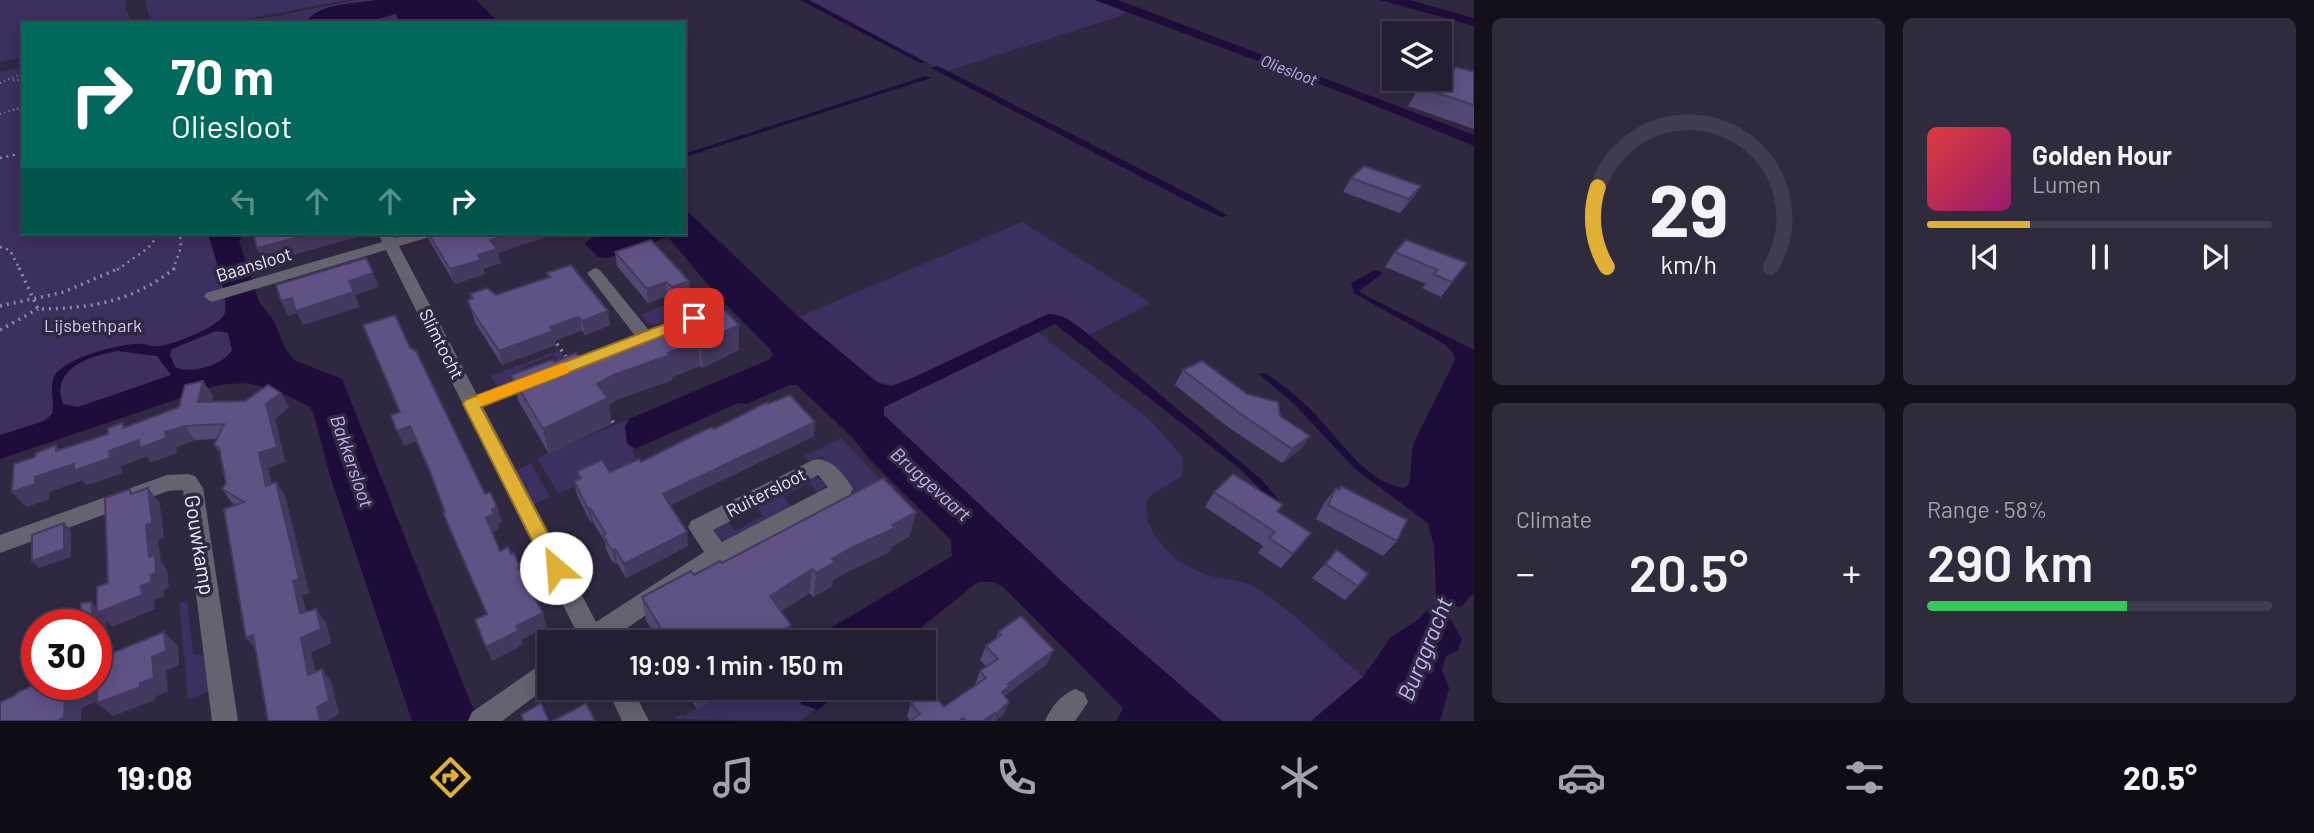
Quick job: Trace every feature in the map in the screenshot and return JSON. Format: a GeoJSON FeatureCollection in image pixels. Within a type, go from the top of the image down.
{"type":"FeatureCollection","features":[{"type":"Feature","properties":{"kind":"street","name":"Baansloot"},"geometry":{"type":"LineString","coordinates":[[212,297],[388,238],[412,235]]}},
{"type":"Feature","properties":{"kind":"street","name":"Slimtocht"},"geometry":{"type":"LineString","coordinates":[[388,238],[585,630]]}},
{"type":"Feature","properties":{"kind":"street"},"geometry":{"type":"LineString","coordinates":[[595,273],[645,337]]}},
{"type":"Feature","properties":{"kind":"street"},"geometry":{"type":"LineString","coordinates":[[471,404],[572,365]]}},
{"type":"Feature","properties":{"kind":"street","name":"Ruitersloot"},"geometry":{"type":"LineString","coordinates":[[607,630],[719,555],[843,489],[820,465],[699,527],[719,555]]}},
{"type":"Feature","properties":{"kind":"street","name":"Gouwkamp"},"geometry":{"type":"LineString","coordinates":[[0,544],[167,483],[188,482],[193,488],[225,721]]}},
{"type":"Feature","properties":{"kind":"street"},"geometry":{"type":"LineString","coordinates":[[487,717],[537,680]]}},
{"type":"Feature","properties":{"kind":"street"},"geometry":{"type":"LineString","coordinates":[[625,700],[636,721]]}},
{"type":"Feature","properties":{"kind":"path"},"geometry":{"type":"LineString","coordinates":[[0,81],[21,74]]}},
{"type":"Feature","properties":{"kind":"path"},"geometry":{"type":"LineString","coordinates":[[10,79],[21,80]]}},
{"type":"Feature","properties":{"kind":"path"},"geometry":{"type":"LineString","coordinates":[[0,114],[21,108]]}},
{"type":"Feature","properties":{"kind":"path"},"geometry":{"type":"LineString","coordinates":[[0,158],[21,153]]}},
{"type":"Feature","properties":{"kind":"path"},"geometry":{"type":"LineString","coordinates":[[0,306],[34,300],[99,279],[137,256],[159,235]]}},
{"type":"Feature","properties":{"kind":"path"},"geometry":{"type":"LineString","coordinates":[[0,331],[38,309],[99,307],[134,295],[175,269],[181,247],[180,235]]}},
{"type":"Feature","properties":{"kind":"path"},"geometry":{"type":"LineString","coordinates":[[0,247],[10,250],[38,309]]}},
{"type":"Feature","properties":{"kind":"path"},"geometry":{"type":"LineString","coordinates":[[549,332],[572,365]]}},
{"type":"Feature","properties":{"kind":"path"},"geometry":{"type":"LineString","coordinates":[[601,405],[615,425]]}},
{"type":"Feature","properties":{"kind":"green space"},"geometry":{"type":"Polygon","coordinates":[[[0,0],[126,0],[126,10],[132,21],[21,21],[21,57],[0,62],[0,0]]]}},
{"type":"Feature","properties":{"kind":"green space"},"geometry":{"type":"Polygon","coordinates":[[[145,0],[347,0],[236,21],[153,21],[148,14],[145,0]]]}},
{"type":"Feature","properties":{"kind":"green space"},"geometry":{"type":"Polygon","coordinates":[[[355,0],[455,0],[477,21],[252,21],[355,0]]]}},
{"type":"Feature","properties":{"kind":"green space"},"geometry":{"type":"Polygon","coordinates":[[[809,0],[1095,0],[1127,12],[948,71],[809,0]]]}},
{"type":"Feature","properties":{"kind":"green space","name":"Lijsbethpark"},"geometry":{"type":"Polygon","coordinates":[[[21,67],[21,235],[236,235],[270,367],[0,452],[0,72],[21,67]]]}},
{"type":"Feature","properties":{"kind":"green space"},"geometry":{"type":"Polygon","coordinates":[[[1022,222],[1151,303],[1089,335],[1067,318],[891,386],[870,378],[799,317],[1022,222]]]}},
{"type":"Feature","properties":{"kind":"green space"},"geometry":{"type":"Polygon","coordinates":[[[700,292],[723,316],[704,324],[694,313],[655,325],[647,322],[641,314],[700,292]]]}},
{"type":"Feature","properties":{"kind":"green space"},"geometry":{"type":"Polygon","coordinates":[[[1038,332],[1149,419],[1183,457],[1182,476],[1148,497],[1148,521],[1161,544],[1180,562],[1191,568],[1208,575],[1248,584],[1268,596],[1296,617],[1363,677],[1311,721],[1222,721],[1084,602],[883,415],[884,407],[1038,332]]]}},
{"type":"Feature","properties":{"kind":"green space"},"geometry":{"type":"Polygon","coordinates":[[[559,350],[567,362],[560,363],[554,355],[521,368],[525,378],[498,388],[491,376],[559,350]]]}},
{"type":"Feature","properties":{"kind":"green space"},"geometry":{"type":"Polygon","coordinates":[[[629,419],[625,427],[629,446],[635,449],[632,451],[636,459],[558,494],[537,458],[629,419]]]}},
{"type":"Feature","properties":{"kind":"green space"},"geometry":{"type":"Polygon","coordinates":[[[841,438],[883,482],[846,498],[854,492],[822,456],[810,461],[804,456],[841,438]]]}},
{"type":"Feature","properties":{"kind":"green space"},"geometry":{"type":"Polygon","coordinates":[[[531,463],[550,497],[534,504],[516,471],[531,463]]]}},
{"type":"Feature","properties":{"kind":"green space"},"geometry":{"type":"Polygon","coordinates":[[[815,475],[827,485],[818,493],[809,483],[784,496],[791,507],[727,541],[719,539],[713,531],[714,526],[727,520],[735,531],[763,516],[755,505],[815,475]]]}},
{"type":"Feature","properties":{"kind":"green space"},"geometry":{"type":"Polygon","coordinates":[[[187,600],[193,653],[205,657],[209,691],[188,700],[179,603],[187,600]]]}},
{"type":"Feature","properties":{"kind":"green space"},"geometry":{"type":"Polygon","coordinates":[[[711,700],[800,700],[801,704],[815,709],[800,721],[673,719],[682,713],[684,716],[711,700]]]}},
{"type":"Feature","properties":{"kind":"water"},"geometry":{"type":"Polygon","coordinates":[[[375,0],[476,0],[497,21],[398,21],[396,14],[370,21],[307,21],[311,16],[327,8],[375,0]]]}},
{"type":"Feature","properties":{"kind":"water"},"geometry":{"type":"Polygon","coordinates":[[[800,0],[809,0],[925,62],[920,63],[800,0]]]}},
{"type":"Feature","properties":{"kind":"water","name":"Oliesloot"},"geometry":{"type":"Polygon","coordinates":[[[1095,0],[1118,0],[1474,135],[1474,146],[1354,97],[1095,0]]]}},
{"type":"Feature","properties":{"kind":"water"},"geometry":{"type":"Polygon","coordinates":[[[1380,0],[1409,0],[1474,18],[1474,26],[1380,0]]]}},
{"type":"Feature","properties":{"kind":"water"},"geometry":{"type":"Polygon","coordinates":[[[938,66],[1228,216],[1221,217],[1199,207],[931,68],[938,66]]]}},
{"type":"Feature","properties":{"kind":"water"},"geometry":{"type":"Polygon","coordinates":[[[926,76],[931,78],[686,156],[686,153],[926,76]]]}},
{"type":"Feature","properties":{"kind":"water","name":"Bruggevaart"},"geometry":{"type":"Polygon","coordinates":[[[686,210],[799,317],[878,383],[891,386],[1048,314],[1070,321],[1089,335],[1261,479],[1278,499],[1276,505],[1240,469],[1055,324],[884,407],[884,415],[1084,602],[1222,721],[1116,721],[1123,708],[1002,586],[993,582],[978,582],[918,630],[827,630],[952,556],[951,540],[870,460],[854,439],[797,385],[789,385],[747,404],[738,403],[635,449],[627,443],[625,427],[629,419],[768,360],[773,355],[715,293],[668,237],[608,258],[598,257],[585,244],[600,235],[686,235],[686,210]]]}},
{"type":"Feature","properties":{"kind":"water","name":"Bakkersloot"},"geometry":{"type":"Polygon","coordinates":[[[209,235],[247,235],[239,241],[259,302],[274,321],[285,348],[294,360],[342,379],[478,721],[412,721],[330,476],[310,407],[260,386],[245,383],[219,385],[0,459],[0,435],[44,421],[52,414],[54,377],[69,364],[122,346],[165,345],[196,334],[216,323],[225,312],[220,273],[209,235]],[[216,331],[172,349],[170,355],[175,367],[198,369],[222,360],[232,350],[228,333],[216,331]],[[117,351],[84,361],[67,373],[62,382],[60,392],[63,404],[78,407],[171,375],[157,356],[117,351]]]}},
{"type":"Feature","properties":{"kind":"water"},"geometry":{"type":"Polygon","coordinates":[[[1375,270],[1383,273],[1360,290],[1361,293],[1474,350],[1474,592],[1461,607],[1451,605],[1436,596],[1434,547],[1428,523],[1355,469],[1294,404],[1259,374],[1265,373],[1295,396],[1353,457],[1377,477],[1404,488],[1409,484],[1413,444],[1455,360],[1446,345],[1354,293],[1351,283],[1375,270]]]}},
{"type":"Feature","properties":{"kind":"water"},"geometry":{"type":"Polygon","coordinates":[[[1432,605],[1447,613],[1462,639],[1458,650],[1446,656],[1442,670],[1449,688],[1440,721],[1311,721],[1363,677],[1391,637],[1418,620],[1432,605]]]}},
{"type":"Feature","properties":{"kind":"water"},"geometry":{"type":"Polygon","coordinates":[[[800,700],[830,700],[818,710],[801,704],[800,700]]]}},
{"type":"Feature","properties":{"kind":"building"},"geometry":{"type":"Polygon","coordinates":[[[1457,67],[1474,72],[1474,105],[1431,91],[1452,91],[1452,70],[1457,67]]]}},
{"type":"Feature","properties":{"kind":"building"},"geometry":{"type":"Polygon","coordinates":[[[1364,166],[1421,186],[1409,199],[1351,178],[1364,166]]]}},
{"type":"Feature","properties":{"kind":"building"},"geometry":{"type":"Polygon","coordinates":[[[254,235],[307,235],[257,248],[254,235]]]}},
{"type":"Feature","properties":{"kind":"building"},"geometry":{"type":"Polygon","coordinates":[[[429,235],[506,235],[490,240],[497,249],[478,255],[481,260],[450,269],[429,235]]]}},
{"type":"Feature","properties":{"kind":"building"},"geometry":{"type":"Polygon","coordinates":[[[651,240],[689,281],[672,287],[666,282],[647,289],[615,252],[651,240]]]}},
{"type":"Feature","properties":{"kind":"building"},"geometry":{"type":"Polygon","coordinates":[[[1406,240],[1467,263],[1452,282],[1433,274],[1438,270],[1395,252],[1406,240]]]}},
{"type":"Feature","properties":{"kind":"building"},"geometry":{"type":"Polygon","coordinates":[[[366,258],[373,273],[349,281],[354,292],[296,311],[292,298],[281,301],[276,285],[366,258]]]}},
{"type":"Feature","properties":{"kind":"building"},"geometry":{"type":"Polygon","coordinates":[[[571,265],[608,311],[582,321],[579,317],[550,327],[553,331],[499,351],[471,309],[468,300],[473,298],[470,294],[487,288],[496,295],[550,277],[547,273],[571,265]]]}},
{"type":"Feature","properties":{"kind":"building"},"geometry":{"type":"Polygon","coordinates":[[[719,304],[739,325],[701,343],[699,341],[668,353],[670,355],[613,375],[597,384],[608,398],[543,429],[511,375],[576,353],[579,357],[719,304]]]}},
{"type":"Feature","properties":{"kind":"building"},"geometry":{"type":"Polygon","coordinates":[[[395,315],[410,348],[416,351],[485,494],[490,492],[497,507],[492,509],[494,514],[486,518],[500,551],[508,547],[511,554],[514,553],[520,567],[518,568],[543,613],[516,626],[518,631],[486,647],[475,620],[487,614],[443,513],[445,512],[429,469],[410,426],[397,431],[391,416],[400,412],[363,325],[395,315]]]}},
{"type":"Feature","properties":{"kind":"building"},"geometry":{"type":"Polygon","coordinates":[[[1202,361],[1247,394],[1278,402],[1280,416],[1310,436],[1292,449],[1238,412],[1183,370],[1202,361]]]}},
{"type":"Feature","properties":{"kind":"building"},"geometry":{"type":"Polygon","coordinates":[[[203,381],[198,402],[245,401],[268,385],[281,393],[266,404],[277,447],[259,453],[266,486],[276,482],[299,579],[293,581],[300,613],[316,609],[321,629],[301,638],[308,675],[322,669],[329,701],[317,707],[320,721],[268,721],[253,635],[246,638],[224,509],[244,502],[222,489],[226,483],[219,448],[214,445],[224,424],[185,426],[165,432],[166,438],[140,448],[139,440],[109,451],[110,458],[74,471],[74,464],[35,477],[35,484],[12,492],[14,464],[35,457],[36,453],[56,445],[56,451],[108,434],[108,428],[123,423],[123,428],[179,407],[185,385],[203,381]]]}},
{"type":"Feature","properties":{"kind":"building"},"geometry":{"type":"Polygon","coordinates":[[[790,395],[815,422],[663,494],[687,532],[624,564],[615,549],[613,551],[608,544],[603,535],[606,534],[590,508],[588,509],[574,481],[581,478],[577,471],[602,460],[610,472],[639,459],[641,462],[767,402],[768,404],[790,395]]]}},
{"type":"Feature","properties":{"kind":"building"},"geometry":{"type":"Polygon","coordinates":[[[1233,474],[1283,505],[1277,511],[1311,533],[1293,554],[1269,538],[1275,532],[1214,492],[1233,474]]]}},
{"type":"Feature","properties":{"kind":"building"},"geometry":{"type":"Polygon","coordinates":[[[883,478],[916,512],[892,525],[895,528],[853,547],[832,559],[835,562],[816,573],[812,569],[770,596],[791,625],[782,630],[662,630],[642,597],[691,571],[694,575],[720,561],[722,563],[883,478]]]}},
{"type":"Feature","properties":{"kind":"building"},"geometry":{"type":"Polygon","coordinates":[[[1341,486],[1407,520],[1397,541],[1328,505],[1336,488],[1339,490],[1341,486]]]}},
{"type":"Feature","properties":{"kind":"building"},"geometry":{"type":"Polygon","coordinates":[[[148,488],[152,523],[146,525],[149,557],[155,555],[156,573],[151,575],[151,582],[141,586],[142,595],[107,609],[97,609],[97,587],[108,583],[105,498],[130,489],[131,494],[148,488]]]}},
{"type":"Feature","properties":{"kind":"building"},"geometry":{"type":"Polygon","coordinates":[[[64,523],[64,549],[32,561],[32,535],[64,523]]]}},
{"type":"Feature","properties":{"kind":"building"},"geometry":{"type":"Polygon","coordinates":[[[1337,550],[1368,574],[1358,586],[1325,564],[1337,550]]]}},
{"type":"Feature","properties":{"kind":"building"},"geometry":{"type":"Polygon","coordinates":[[[91,602],[92,609],[81,609],[81,603],[91,602]]]}},
{"type":"Feature","properties":{"kind":"building"},"geometry":{"type":"Polygon","coordinates":[[[1021,616],[1054,650],[1008,684],[1010,686],[1002,692],[1009,702],[983,721],[966,721],[963,718],[959,721],[910,721],[920,714],[911,703],[915,700],[936,700],[936,697],[944,707],[986,678],[980,671],[998,659],[986,646],[1001,635],[998,632],[1021,616]]]}},
{"type":"Feature","properties":{"kind":"building"},"geometry":{"type":"Polygon","coordinates":[[[164,632],[166,651],[152,657],[154,678],[140,683],[140,687],[112,697],[112,653],[164,632]]]}},
{"type":"Feature","properties":{"kind":"building"},"geometry":{"type":"Polygon","coordinates":[[[21,691],[21,700],[65,700],[64,717],[57,721],[0,721],[0,702],[21,691]]]}},
{"type":"Feature","properties":{"kind":"building"},"geometry":{"type":"Polygon","coordinates":[[[541,703],[549,721],[524,721],[521,715],[541,703]]]}},
{"type":"Feature","properties":{"kind":"building"},"geometry":{"type":"Polygon","coordinates":[[[586,703],[595,721],[553,721],[586,703]]]}},
{"type":"Feature","properties":{"kind":"waterway","name":"Burggracht"},"geometry":{"type":"LineString","coordinates":[[1439,616],[1448,593]]}},
{"type":"Feature","properties":{"kind":"slow traffic"},"geometry":{"type":"LineString","coordinates":[[484,399],[563,369]]}},
{"type":"Feature","properties":{"kind":"route"},"geometry":{"type":"LineString","coordinates":[[556,568],[471,404],[694,318]]}}]}
